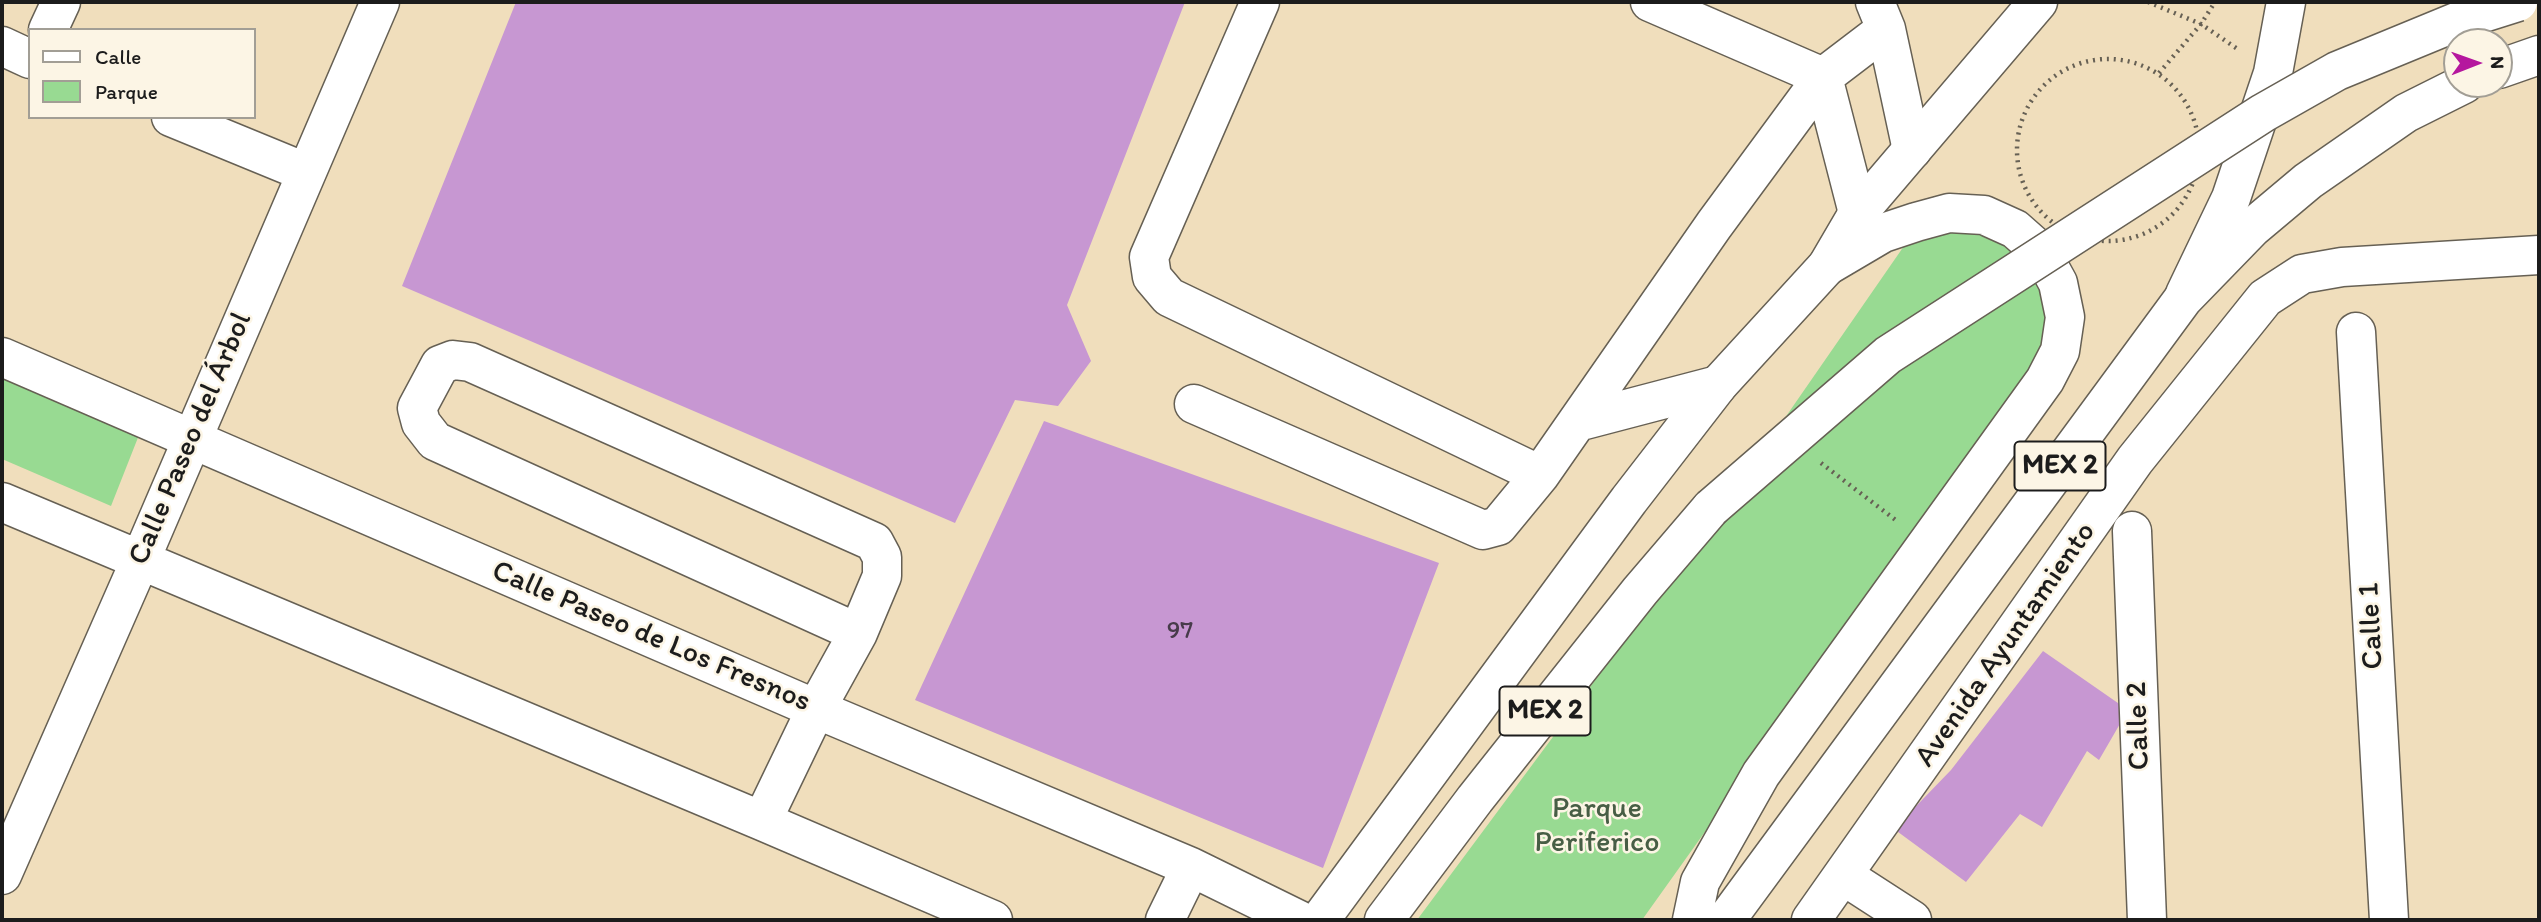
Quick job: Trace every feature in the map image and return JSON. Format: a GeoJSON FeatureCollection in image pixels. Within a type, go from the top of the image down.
{"type":"FeatureCollection","features":[{"type":"Feature","properties":{"kind":"main road"},"geometry":{"type":"LineString","coordinates":[[49,28],[61,2]]}},
{"type":"Feature","properties":{"kind":"main road","name":"Calle Paseo del Árbol"},"geometry":{"type":"LineString","coordinates":[[2,875],[14,814],[140,561],[380,2]]}},
{"type":"Feature","properties":{"kind":"main road"},"geometry":{"type":"LineString","coordinates":[[1260,2],[1149,257],[1152,277],[1169,297],[1540,475]]}},
{"type":"Feature","properties":{"kind":"main road"},"geometry":{"type":"LineString","coordinates":[[1650,2],[1823,77]]}},
{"type":"Feature","properties":{"kind":"main road"},"geometry":{"type":"LineString","coordinates":[[2001,44],[2011,2]]}},
{"type":"Feature","properties":{"kind":"main road"},"geometry":{"type":"LineString","coordinates":[[1320,920],[1621,511],[1718,385],[1827,266],[1858,213],[2038,2]]}},
{"type":"Feature","properties":{"kind":"main road"},"geometry":{"type":"LineString","coordinates":[[2183,299],[2231,198],[2273,73],[2286,2]]}},
{"type":"Feature","properties":{"kind":"main road","name":"MEX 2"},"geometry":{"type":"LineString","coordinates":[[1384,920],[1588,656],[1712,508],[1888,355],[2263,113],[2337,71],[2461,20],[2518,2]]}},
{"type":"Feature","properties":{"kind":"main road"},"geometry":{"type":"LineString","coordinates":[[1194,404],[1483,530],[1499,526],[1540,475],[1714,225],[1823,77],[1881,15]]}},
{"type":"Feature","properties":{"kind":"main road"},"geometry":{"type":"LineString","coordinates":[[1881,15],[1912,150]]}},
{"type":"Feature","properties":{"kind":"main road"},"geometry":{"type":"LineString","coordinates":[[2,46],[28,58]]}},
{"type":"Feature","properties":{"kind":"main road"},"geometry":{"type":"LineString","coordinates":[[2513,64],[2539,55]]}},
{"type":"Feature","properties":{"kind":"main road"},"geometry":{"type":"LineString","coordinates":[[1823,77],[1858,213]]}},
{"type":"Feature","properties":{"kind":"main road","name":"MEX 2"},"geometry":{"type":"LineString","coordinates":[[1726,920],[2183,299],[2252,228],[2308,181],[2406,113],[2443,94]]}},
{"type":"Feature","properties":{"kind":"main road"},"geometry":{"type":"LineString","coordinates":[[176,119],[305,172]]}},
{"type":"Feature","properties":{"kind":"main road"},"geometry":{"type":"LineString","coordinates":[[1692,920],[1700,882],[1761,775],[2045,380],[2060,351],[2065,317],[2058,283],[2041,252],[2015,229],[1984,215],[1949,213],[1916,222],[1883,233],[1827,266]]}},
{"type":"Feature","properties":{"kind":"main road","name":"Avenida Ayuntamiento"},"geometry":{"type":"LineString","coordinates":[[1811,920],[2135,460],[2265,298],[2302,274],[2342,267],[2539,255]]}},
{"type":"Feature","properties":{"kind":"main road","name":"Calle 1"},"geometry":{"type":"LineString","coordinates":[[2356,332],[2389,920]]}},
{"type":"Feature","properties":{"kind":"main road","name":"Calle Paseo de Los Fresnos"},"geometry":{"type":"LineString","coordinates":[[2,357],[816,709],[1191,867],[1299,920]]}},
{"type":"Feature","properties":{"kind":"main road"},"geometry":{"type":"LineString","coordinates":[[762,821],[816,709],[858,633],[882,576],[882,557],[874,542],[470,362],[453,360],[440,365],[417,408],[421,424],[435,442],[858,633]]}},
{"type":"Feature","properties":{"kind":"main road"},"geometry":{"type":"LineString","coordinates":[[1577,422],[1718,385]]}},
{"type":"Feature","properties":{"kind":"main road"},"geometry":{"type":"LineString","coordinates":[[2,502],[992,920]]}},
{"type":"Feature","properties":{"kind":"main road","name":"Calle 2"},"geometry":{"type":"LineString","coordinates":[[2132,531],[2147,920]]}},
{"type":"Feature","properties":{"kind":"main road"},"geometry":{"type":"LineString","coordinates":[[1166,920],[1191,867]]}},
{"type":"Feature","properties":{"kind":"main road"},"geometry":{"type":"LineString","coordinates":[[1844,876],[1912,920]]}},
{"type":"Feature","properties":{"kind":"path"},"geometry":{"type":"LineString","coordinates":[[2148,2],[2201,23],[2273,73]]}},
{"type":"Feature","properties":{"kind":"path"},"geometry":{"type":"LineString","coordinates":[[2159,74],[2215,2]]}},
{"type":"Feature","properties":{"kind":"path"},"geometry":{"type":"LineString","coordinates":[[2096,58],[2118,58],[2140,63],[2159,74],[2176,88],[2189,106],[2197,127],[2200,149],[2198,171],[2184,201],[2161,225],[2142,235],[2121,241],[2099,242],[2077,236],[2057,226],[2041,212],[2028,194],[2020,173],[2017,152],[2019,130],[2027,108],[2039,90],[2055,75],[2075,64],[2096,58]]}},
{"type":"Feature","properties":{"kind":"path"},"geometry":{"type":"LineString","coordinates":[[1817,460],[1927,544]]}},
{"type":"Feature","properties":{"kind":"green space","name":"Parque Periferico"},"geometry":{"type":"Polygon","coordinates":[[[1969,220],[2042,265],[2049,350],[1642,920],[1417,920],[1717,516],[1913,233],[1969,220]]]}},
{"type":"Feature","properties":{"kind":"green space"},"geometry":{"type":"Polygon","coordinates":[[[2,377],[139,435],[111,506],[2,459],[2,377]]]}},
{"type":"Feature","properties":{"kind":"building"},"geometry":{"type":"Polygon","coordinates":[[[516,2],[1185,2],[1067,305],[1091,361],[1058,406],[1015,400],[955,523],[402,286],[516,2]]]}},
{"type":"Feature","properties":{"kind":"building"},"geometry":{"type":"Polygon","coordinates":[[[1044,421],[1439,563],[1323,868],[915,700],[1044,421]]]}},
{"type":"Feature","properties":{"kind":"building"},"geometry":{"type":"Polygon","coordinates":[[[2043,651],[2128,710],[2099,760],[2087,751],[2042,827],[2020,814],[1966,882],[1894,829],[1951,770],[2043,651]]]}}]}
